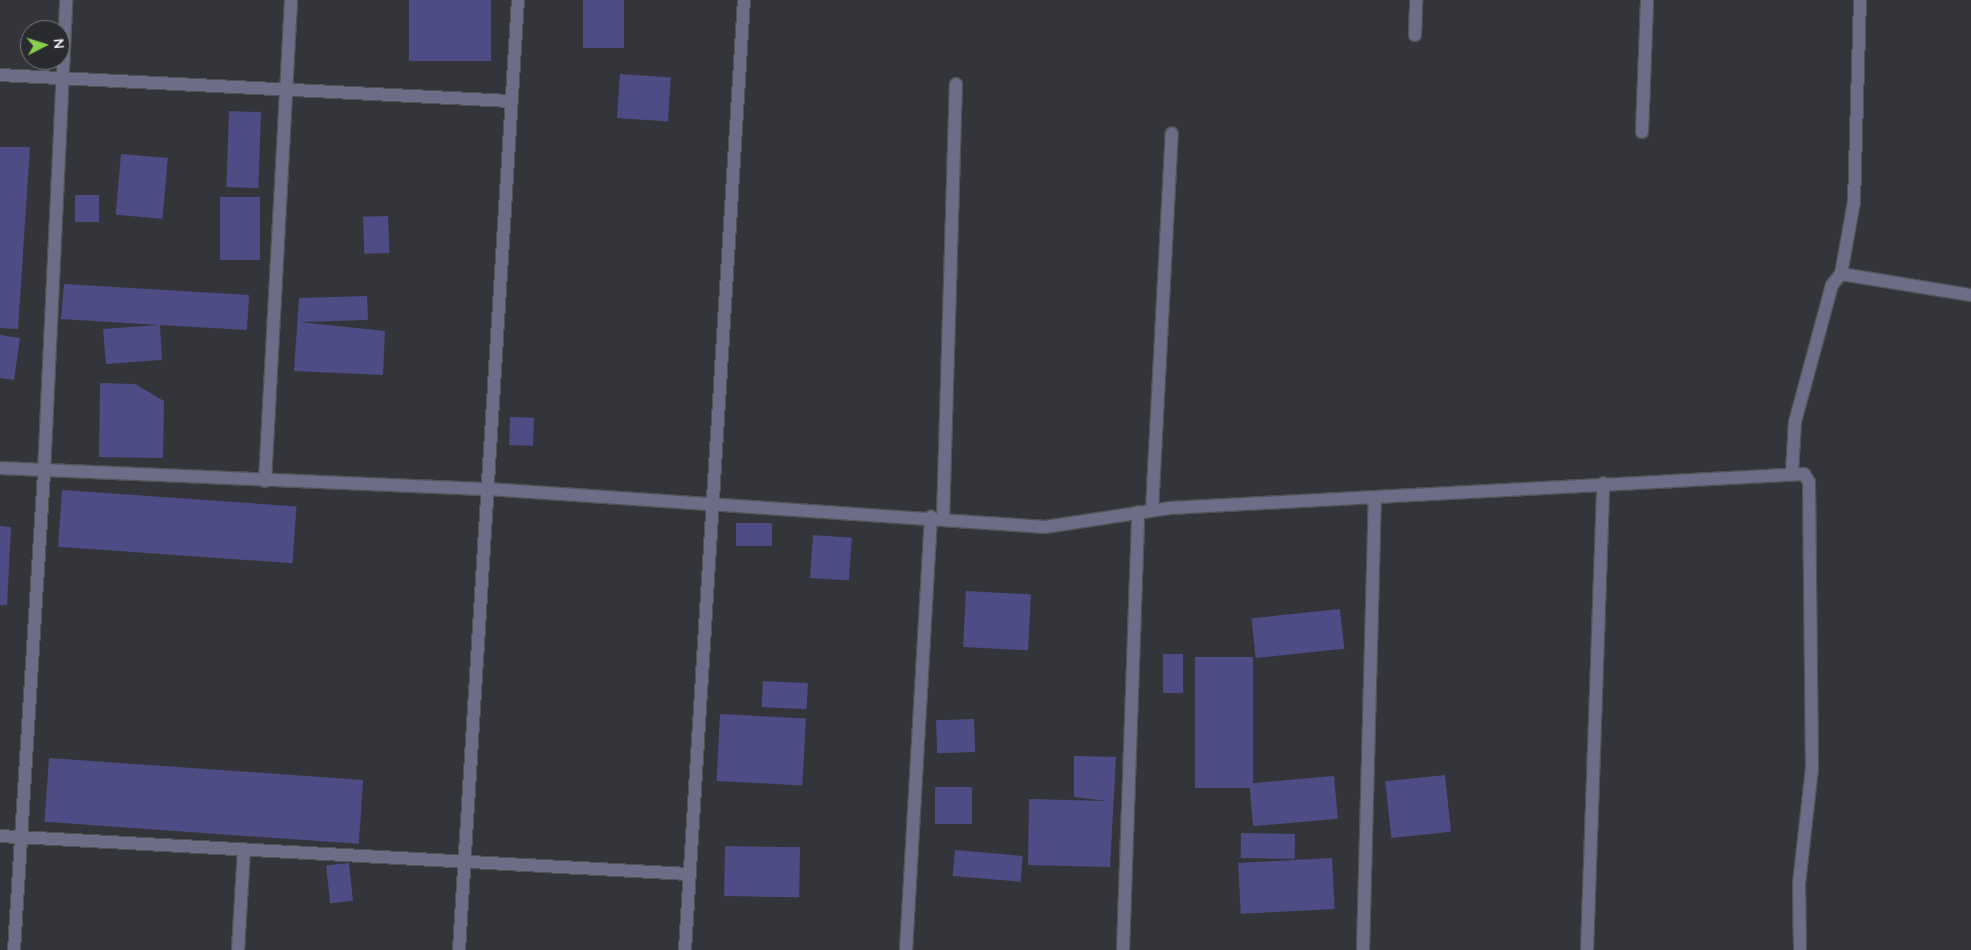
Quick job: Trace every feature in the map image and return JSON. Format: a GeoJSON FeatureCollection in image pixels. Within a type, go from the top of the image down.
{"type":"FeatureCollection","features":[{"type":"Feature","properties":{"kind":"street"},"geometry":{"type":"LineString","coordinates":[[14,950],[18,837],[44,472],[60,77],[66,0]]}},
{"type":"Feature","properties":{"kind":"street"},"geometry":{"type":"LineString","coordinates":[[265,481],[291,0]]}},
{"type":"Feature","properties":{"kind":"street"},"geometry":{"type":"LineString","coordinates":[[458,950],[488,489],[509,101],[518,0]]}},
{"type":"Feature","properties":{"kind":"street"},"geometry":{"type":"LineString","coordinates":[[685,950],[744,0]]}},
{"type":"Feature","properties":{"kind":"street"},"geometry":{"type":"LineString","coordinates":[[1415,35],[1416,0]]}},
{"type":"Feature","properties":{"kind":"street"},"geometry":{"type":"LineString","coordinates":[[1642,132],[1647,0]]}},
{"type":"Feature","properties":{"kind":"street"},"geometry":{"type":"LineString","coordinates":[[1792,472],[1795,422],[1832,285],[1841,274],[1855,193],[1860,0]]}},
{"type":"Feature","properties":{"kind":"street"},"geometry":{"type":"LineString","coordinates":[[0,75],[509,101]]}},
{"type":"Feature","properties":{"kind":"street"},"geometry":{"type":"LineString","coordinates":[[906,950],[937,518],[956,84]]}},
{"type":"Feature","properties":{"kind":"street"},"geometry":{"type":"LineString","coordinates":[[1152,510],[1172,134]]}},
{"type":"Feature","properties":{"kind":"street"},"geometry":{"type":"LineString","coordinates":[[1841,274],[1971,295]]}},
{"type":"Feature","properties":{"kind":"street"},"geometry":{"type":"LineString","coordinates":[[0,468],[44,472],[488,489],[1045,526],[1152,510],[1792,472],[1804,474],[1809,482],[1812,768],[1799,884],[1800,950]]}},
{"type":"Feature","properties":{"kind":"street"},"geometry":{"type":"LineString","coordinates":[[1586,950],[1603,483]]}},
{"type":"Feature","properties":{"kind":"street"},"geometry":{"type":"LineString","coordinates":[[1363,950],[1375,497]]}},
{"type":"Feature","properties":{"kind":"street"},"geometry":{"type":"LineString","coordinates":[[1123,950],[1138,512]]}},
{"type":"Feature","properties":{"kind":"street"},"geometry":{"type":"LineString","coordinates":[[0,836],[465,860],[689,874]]}},
{"type":"Feature","properties":{"kind":"street"},"geometry":{"type":"LineString","coordinates":[[238,950],[244,849]]}},
{"type":"Feature","properties":{"kind":"building"},"geometry":{"type":"Polygon","coordinates":[[[409,0],[491,0],[491,61],[409,61],[409,0]]]}},
{"type":"Feature","properties":{"kind":"building"},"geometry":{"type":"Polygon","coordinates":[[[583,0],[624,0],[624,48],[583,48],[583,0]]]}},
{"type":"Feature","properties":{"kind":"building"},"geometry":{"type":"Polygon","coordinates":[[[620,74],[671,78],[668,121],[617,118],[620,74]]]}},
{"type":"Feature","properties":{"kind":"building"},"geometry":{"type":"Polygon","coordinates":[[[229,111],[261,112],[258,188],[226,187],[229,111]]]}},
{"type":"Feature","properties":{"kind":"building"},"geometry":{"type":"Polygon","coordinates":[[[0,147],[30,147],[18,329],[0,328],[0,147]]]}},
{"type":"Feature","properties":{"kind":"building"},"geometry":{"type":"Polygon","coordinates":[[[121,154],[168,158],[163,219],[116,215],[121,154]]]}},
{"type":"Feature","properties":{"kind":"building"},"geometry":{"type":"Polygon","coordinates":[[[75,195],[99,195],[99,222],[75,222],[75,195]]]}},
{"type":"Feature","properties":{"kind":"building"},"geometry":{"type":"Polygon","coordinates":[[[220,197],[260,197],[260,260],[220,260],[220,197]]]}},
{"type":"Feature","properties":{"kind":"building"},"geometry":{"type":"Polygon","coordinates":[[[388,216],[389,253],[364,254],[363,217],[388,216]]]}},
{"type":"Feature","properties":{"kind":"building"},"geometry":{"type":"Polygon","coordinates":[[[64,284],[249,295],[247,330],[160,325],[162,360],[106,364],[103,329],[159,325],[61,319],[64,284]]]}},
{"type":"Feature","properties":{"kind":"building"},"geometry":{"type":"Polygon","coordinates":[[[367,296],[368,320],[300,322],[385,331],[383,375],[294,371],[299,298],[367,296]]]}},
{"type":"Feature","properties":{"kind":"building"},"geometry":{"type":"Polygon","coordinates":[[[0,335],[20,338],[14,380],[0,378],[0,335]]]}},
{"type":"Feature","properties":{"kind":"building"},"geometry":{"type":"Polygon","coordinates":[[[100,383],[135,384],[164,401],[163,458],[99,457],[100,383]]]}},
{"type":"Feature","properties":{"kind":"building"},"geometry":{"type":"Polygon","coordinates":[[[510,417],[534,418],[533,446],[509,445],[510,417]]]}},
{"type":"Feature","properties":{"kind":"building"},"geometry":{"type":"Polygon","coordinates":[[[62,490],[296,506],[292,563],[58,547],[62,490]]]}},
{"type":"Feature","properties":{"kind":"building"},"geometry":{"type":"Polygon","coordinates":[[[736,523],[772,523],[772,546],[736,546],[736,523]]]}},
{"type":"Feature","properties":{"kind":"building"},"geometry":{"type":"Polygon","coordinates":[[[0,526],[11,527],[7,605],[0,605],[0,526]]]}},
{"type":"Feature","properties":{"kind":"building"},"geometry":{"type":"Polygon","coordinates":[[[813,535],[852,538],[849,581],[810,578],[813,535]]]}},
{"type":"Feature","properties":{"kind":"building"},"geometry":{"type":"Polygon","coordinates":[[[966,591],[1031,594],[1028,650],[963,647],[966,591]]]}},
{"type":"Feature","properties":{"kind":"building"},"geometry":{"type":"Polygon","coordinates":[[[1340,609],[1344,649],[1256,658],[1251,618],[1340,609]]]}},
{"type":"Feature","properties":{"kind":"building"},"geometry":{"type":"Polygon","coordinates":[[[1163,654],[1183,654],[1183,693],[1163,693],[1163,654]]]}},
{"type":"Feature","properties":{"kind":"building"},"geometry":{"type":"Polygon","coordinates":[[[1195,657],[1253,657],[1253,788],[1195,788],[1195,657]]]}},
{"type":"Feature","properties":{"kind":"building"},"geometry":{"type":"Polygon","coordinates":[[[763,681],[808,683],[807,709],[762,707],[763,681]]]}},
{"type":"Feature","properties":{"kind":"building"},"geometry":{"type":"Polygon","coordinates":[[[720,714],[806,719],[802,785],[716,781],[720,714]]]}},
{"type":"Feature","properties":{"kind":"building"},"geometry":{"type":"Polygon","coordinates":[[[974,719],[975,752],[937,753],[936,720],[974,719]]]}},
{"type":"Feature","properties":{"kind":"building"},"geometry":{"type":"Polygon","coordinates":[[[1074,756],[1116,757],[1110,867],[1028,865],[1029,799],[1108,801],[1074,797],[1074,756]]]}},
{"type":"Feature","properties":{"kind":"building"},"geometry":{"type":"Polygon","coordinates":[[[49,758],[363,780],[359,844],[45,822],[49,758]]]}},
{"type":"Feature","properties":{"kind":"building"},"geometry":{"type":"Polygon","coordinates":[[[1445,775],[1451,832],[1391,838],[1385,781],[1445,775]]]}},
{"type":"Feature","properties":{"kind":"building"},"geometry":{"type":"Polygon","coordinates":[[[1334,776],[1338,819],[1253,826],[1249,783],[1334,776]]]}},
{"type":"Feature","properties":{"kind":"building"},"geometry":{"type":"Polygon","coordinates":[[[935,787],[972,787],[972,824],[935,824],[935,787]]]}},
{"type":"Feature","properties":{"kind":"building"},"geometry":{"type":"Polygon","coordinates":[[[1241,833],[1295,834],[1295,859],[1241,858],[1241,833]]]}},
{"type":"Feature","properties":{"kind":"building"},"geometry":{"type":"Polygon","coordinates":[[[725,846],[800,847],[799,897],[724,896],[725,846]]]}},
{"type":"Feature","properties":{"kind":"building"},"geometry":{"type":"Polygon","coordinates":[[[955,850],[1023,856],[1020,882],[953,876],[955,850]]]}},
{"type":"Feature","properties":{"kind":"building"},"geometry":{"type":"Polygon","coordinates":[[[1332,858],[1335,909],[1241,914],[1238,863],[1332,858]]]}},
{"type":"Feature","properties":{"kind":"building"},"geometry":{"type":"Polygon","coordinates":[[[349,863],[353,901],[330,903],[326,865],[349,863]]]}}]}
